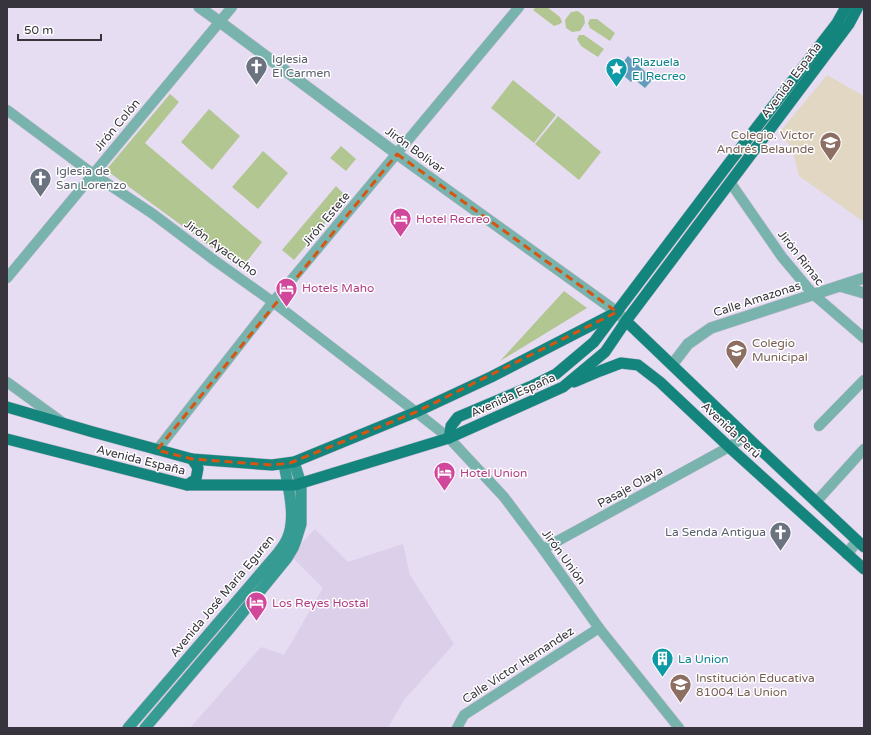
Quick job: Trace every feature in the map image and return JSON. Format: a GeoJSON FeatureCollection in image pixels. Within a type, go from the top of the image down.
{"type":"FeatureCollection","features":[{"type":"Feature","properties":{"kind":"main road","name":"Avenida España"},"geometry":{"type":"LineString","coordinates":[[7,407],[192,459],[272,465],[289,463],[416,412],[491,377],[617,312],[837,22],[846,7]]}},
{"type":"Feature","properties":{"kind":"main road","name":"Avenida España"},"geometry":{"type":"LineString","coordinates":[[7,439],[187,485],[288,486],[301,484],[449,438],[563,387],[605,352],[626,321],[849,24],[858,7]]}},
{"type":"Feature","properties":{"kind":"main road"},"geometry":{"type":"LineString","coordinates":[[449,438],[451,426],[458,417],[534,385],[556,374],[594,342],[617,312]]}},
{"type":"Feature","properties":{"kind":"main road","name":"Avenida Perú"},"geometry":{"type":"LineString","coordinates":[[626,321],[861,544]]}},
{"type":"Feature","properties":{"kind":"main road","name":"Avenida Perú"},"geometry":{"type":"LineString","coordinates":[[563,387],[600,371],[621,364],[638,364],[660,382],[729,447],[864,569]]}},
{"type":"Feature","properties":{"kind":"main road"},"geometry":{"type":"LineString","coordinates":[[187,485],[196,479],[198,468],[192,459]]}},
{"type":"Feature","properties":{"kind":"main road","name":"Avenida José María Eguren"},"geometry":{"type":"LineString","coordinates":[[145,728],[230,628],[287,558],[293,548],[301,524],[301,484],[289,463]]}},
{"type":"Feature","properties":{"kind":"main road","name":"Avenida José María Eguren"},"geometry":{"type":"LineString","coordinates":[[128,728],[278,553],[287,540],[291,527],[288,486],[289,463]]}},
{"type":"Feature","properties":{"kind":"street","name":"Jirón Bolívar"},"geometry":{"type":"LineString","coordinates":[[199,7],[396,154],[617,312]]}},
{"type":"Feature","properties":{"kind":"street","name":"Jirón Colón"},"geometry":{"type":"LineString","coordinates":[[7,278],[232,7]]}},
{"type":"Feature","properties":{"kind":"street","name":"Jirón Estete"},"geometry":{"type":"LineString","coordinates":[[157,450],[273,302],[519,7]]}},
{"type":"Feature","properties":{"kind":"street","name":"Jirón Ayacucho"},"geometry":{"type":"LineString","coordinates":[[7,110],[273,302],[416,412]]}},
{"type":"Feature","properties":{"kind":"street","name":"Jirón Rimac"},"geometry":{"type":"LineString","coordinates":[[730,182],[782,257],[813,294],[864,338]]}},
{"type":"Feature","properties":{"kind":"street","name":"Calle Amazonas"},"geometry":{"type":"LineString","coordinates":[[672,365],[688,344],[711,328],[864,278]]}},
{"type":"Feature","properties":{"kind":"street"},"geometry":{"type":"LineString","coordinates":[[840,286],[864,293]]}},
{"type":"Feature","properties":{"kind":"street","name":"Avenida Perú"},"geometry":{"type":"LineString","coordinates":[[617,312],[626,321]]}},
{"type":"Feature","properties":{"kind":"street"},"geometry":{"type":"LineString","coordinates":[[819,426],[864,380]]}},
{"type":"Feature","properties":{"kind":"street"},"geometry":{"type":"LineString","coordinates":[[7,382],[65,424]]}},
{"type":"Feature","properties":{"kind":"street","name":"Jirón Unión"},"geometry":{"type":"LineString","coordinates":[[416,412],[449,438],[504,497],[599,628],[679,728]]}},
{"type":"Feature","properties":{"kind":"street","name":"Pasaje Olaya"},"geometry":{"type":"LineString","coordinates":[[543,549],[729,447],[746,436]]}},
{"type":"Feature","properties":{"kind":"street"},"geometry":{"type":"LineString","coordinates":[[816,502],[864,449]]}},
{"type":"Feature","properties":{"kind":"street"},"geometry":{"type":"LineString","coordinates":[[847,554],[861,544]]}},
{"type":"Feature","properties":{"kind":"street","name":"Calle Victor Hernandez"},"geometry":{"type":"LineString","coordinates":[[457,728],[464,715],[599,628]]}},
{"type":"Feature","properties":{"kind":"highlighted area"},"geometry":{"type":"Polygon","coordinates":[[[397,154],[617,312],[416,412],[290,463],[272,465],[192,459],[157,450],[397,154]]]}},
{"type":"Feature","properties":{"kind":"shaded area","name":"Colegio. Víctor Andrés Belaunde"},"geometry":{"type":"Polygon","coordinates":[[[827,75],[864,96],[864,222],[799,176],[792,148],[779,133],[827,75]]]}},
{"type":"Feature","properties":{"kind":"shaded area"},"geometry":{"type":"Polygon","coordinates":[[[315,529],[348,562],[403,544],[410,575],[454,644],[404,700],[388,728],[190,728],[261,647],[284,655],[323,588],[290,555],[315,529]]]}},
{"type":"Feature","properties":{"kind":"green space"},"geometry":{"type":"Polygon","coordinates":[[[536,7],[547,7],[560,17],[562,22],[554,26],[533,10],[536,7]]]}},
{"type":"Feature","properties":{"kind":"green space"},"geometry":{"type":"Polygon","coordinates":[[[578,11],[584,16],[585,23],[580,31],[572,32],[566,28],[565,20],[571,12],[578,11]]]}},
{"type":"Feature","properties":{"kind":"green space"},"geometry":{"type":"Polygon","coordinates":[[[590,19],[597,19],[615,33],[610,41],[590,28],[588,23],[590,19]]]}},
{"type":"Feature","properties":{"kind":"green space"},"geometry":{"type":"Polygon","coordinates":[[[579,35],[584,35],[604,49],[598,57],[581,46],[577,39],[579,35]]]}},
{"type":"Feature","properties":{"kind":"green space"},"geometry":{"type":"Polygon","coordinates":[[[513,80],[556,115],[534,143],[491,108],[513,80]]]}},
{"type":"Feature","properties":{"kind":"green space"},"geometry":{"type":"Polygon","coordinates":[[[170,94],[179,102],[145,143],[262,242],[241,269],[106,170],[170,94]]]}},
{"type":"Feature","properties":{"kind":"green space"},"geometry":{"type":"Polygon","coordinates":[[[209,109],[240,136],[212,170],[181,142],[209,109]]]}},
{"type":"Feature","properties":{"kind":"green space"},"geometry":{"type":"Polygon","coordinates":[[[558,116],[601,152],[579,180],[535,144],[558,116]]]}},
{"type":"Feature","properties":{"kind":"green space"},"geometry":{"type":"Polygon","coordinates":[[[341,146],[356,159],[346,171],[330,158],[341,146]]]}},
{"type":"Feature","properties":{"kind":"green space"},"geometry":{"type":"Polygon","coordinates":[[[263,151],[288,173],[258,209],[232,187],[263,151]]]}},
{"type":"Feature","properties":{"kind":"green space"},"geometry":{"type":"Polygon","coordinates":[[[336,186],[347,197],[294,260],[282,250],[336,186]]]}},
{"type":"Feature","properties":{"kind":"green space"},"geometry":{"type":"Polygon","coordinates":[[[564,291],[587,308],[500,361],[564,291]]]}},
{"type":"Feature","properties":{"kind":"water"},"geometry":{"type":"Polygon","coordinates":[[[628,56],[653,79],[645,88],[634,79],[631,82],[617,70],[628,56]]]}},
{"type":"Feature","properties":{"kind":"place","name":"Iglesia El Carmen"},"geometry":{"type":"Point","coordinates":[256,86]}},
{"type":"Feature","properties":{"kind":"place","name":"Plazuela El Recreo"},"geometry":{"type":"Point","coordinates":[617,88]}},
{"type":"Feature","properties":{"kind":"place","name":"Colegio. Víctor Andrés Belaunde"},"geometry":{"type":"Point","coordinates":[830,162]}},
{"type":"Feature","properties":{"kind":"place","name":"Iglesia de San Lorenzo"},"geometry":{"type":"Point","coordinates":[40,198]}},
{"type":"Feature","properties":{"kind":"place","name":"Hotel Recreo"},"geometry":{"type":"Point","coordinates":[401,238]}},
{"type":"Feature","properties":{"kind":"place","name":"Hotels Maho"},"geometry":{"type":"Point","coordinates":[286,308]}},
{"type":"Feature","properties":{"kind":"place","name":"Colegio Municipal"},"geometry":{"type":"Point","coordinates":[737,370]}},
{"type":"Feature","properties":{"kind":"place","name":"Hotel Union"},"geometry":{"type":"Point","coordinates":[444,492]}},
{"type":"Feature","properties":{"kind":"place","name":"La Senda Antigua"},"geometry":{"type":"Point","coordinates":[781,552]}},
{"type":"Feature","properties":{"kind":"place","name":"Los Reyes Hostal"},"geometry":{"type":"Point","coordinates":[256,622]}},
{"type":"Feature","properties":{"kind":"place","name":"La Union"},"geometry":{"type":"Point","coordinates":[662,678]}},
{"type":"Feature","properties":{"kind":"place","name":"Institución Educativa 81004 La Union"},"geometry":{"type":"Point","coordinates":[680,704]}}]}
